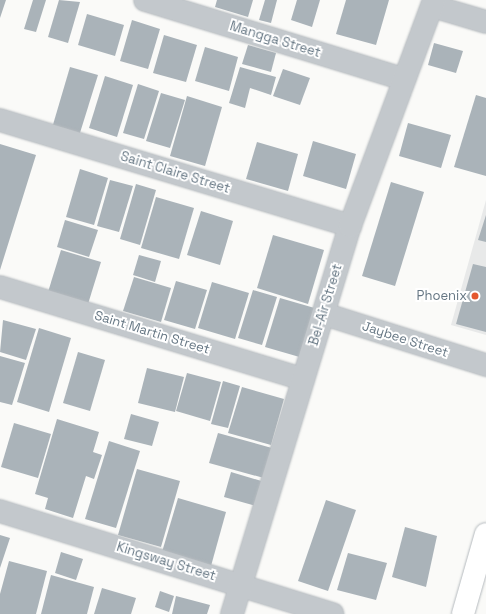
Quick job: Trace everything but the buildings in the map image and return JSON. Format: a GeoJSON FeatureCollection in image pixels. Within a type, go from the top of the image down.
{"type":"FeatureCollection","features":[{"type":"Feature","properties":{"kind":"main road"},"geometry":{"type":"LineString","coordinates":[[463,614],[486,534]]}},
{"type":"Feature","properties":{"kind":"street","name":"Mangga Street"},"geometry":{"type":"LineString","coordinates":[[145,0],[404,80]]}},
{"type":"Feature","properties":{"kind":"street","name":"Bel-Air Street"},"geometry":{"type":"LineString","coordinates":[[232,614],[350,226],[433,3]]}},
{"type":"Feature","properties":{"kind":"street"},"geometry":{"type":"LineString","coordinates":[[433,3],[486,22]]}},
{"type":"Feature","properties":{"kind":"street","name":"Saint Claire Street"},"geometry":{"type":"LineString","coordinates":[[0,120],[350,226]]}},
{"type":"Feature","properties":{"kind":"street","name":"Saint Martin Street"},"geometry":{"type":"LineString","coordinates":[[0,287],[304,379]]}},
{"type":"Feature","properties":{"kind":"street","name":"Jaybee Street"},"geometry":{"type":"LineString","coordinates":[[324,314],[486,365]]}},
{"type":"Feature","properties":{"kind":"street","name":"Kingsway Street"},"geometry":{"type":"LineString","coordinates":[[0,510],[332,614]]}},
{"type":"Feature","properties":{"kind":"shaded area"},"geometry":{"type":"Polygon","coordinates":[[[486,200],[486,335],[451,325],[486,200]]]}},
{"type":"Feature","properties":{"kind":"place","name":"Phoenix"},"geometry":{"type":"Point","coordinates":[475,296]}}]}
